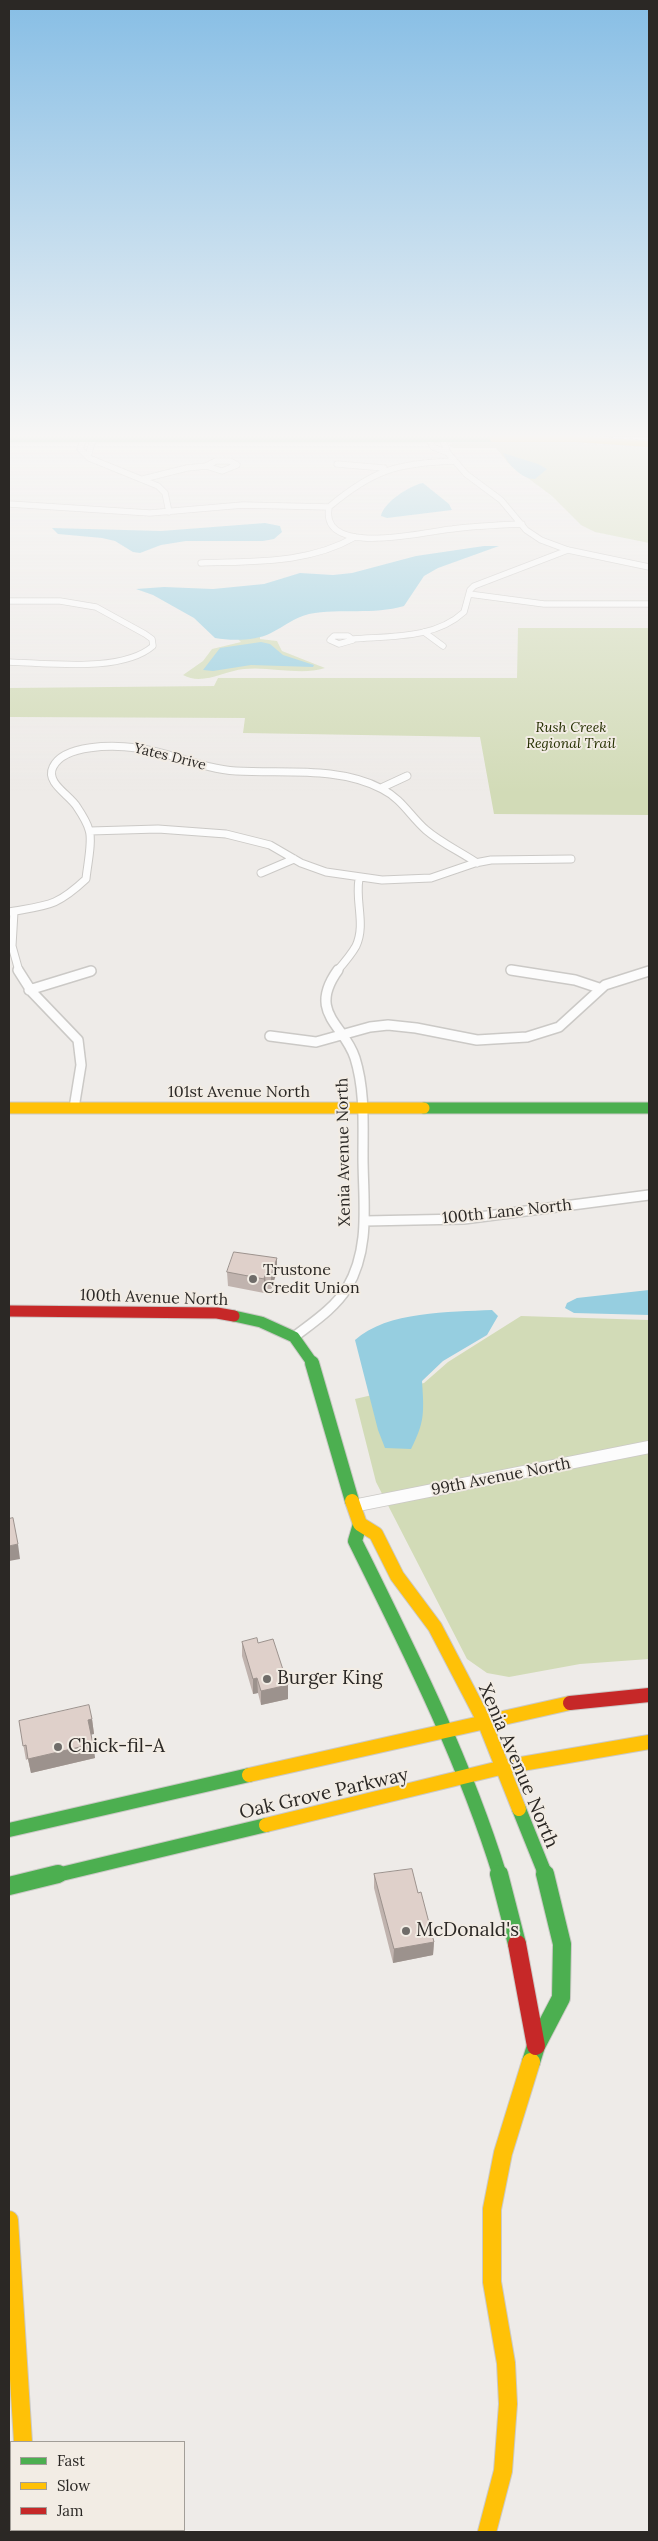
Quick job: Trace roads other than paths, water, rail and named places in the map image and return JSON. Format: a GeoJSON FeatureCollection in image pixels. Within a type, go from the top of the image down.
{"type":"FeatureCollection","features":[{"type":"Feature","properties":{"kind":"street"},"geometry":{"type":"LineString","coordinates":[[201,563],[257,561],[304,556]]}},
{"type":"Feature","properties":{"kind":"street"},"geometry":{"type":"LineString","coordinates":[[352,639],[424,632],[452,623],[461,616],[466,608],[471,588],[553,556]]}},
{"type":"Feature","properties":{"kind":"street"},"geometry":{"type":"LineString","coordinates":[[595,556],[649,567]]}},
{"type":"Feature","properties":{"kind":"street"},"geometry":{"type":"LineString","coordinates":[[469,594],[544,604],[649,604]]}},
{"type":"Feature","properties":{"kind":"street"},"geometry":{"type":"LineString","coordinates":[[9,601],[60,602],[96,607],[146,634],[152,639],[153,646],[144,655],[118,661],[9,662]]}},
{"type":"Feature","properties":{"kind":"street"},"geometry":{"type":"LineString","coordinates":[[424,632],[443,646]]}},
{"type":"Feature","properties":{"kind":"street","name":"Yates Drive"},"geometry":{"type":"LineString","coordinates":[[90,831],[76,805],[51,778],[52,766],[68,752],[80,749],[120,746],[138,748],[211,768],[257,772],[320,773],[352,779],[381,788],[399,799],[426,830],[477,863]]}},
{"type":"Feature","properties":{"kind":"street"},"geometry":{"type":"LineString","coordinates":[[381,788],[407,776]]}},
{"type":"Feature","properties":{"kind":"street"},"geometry":{"type":"LineString","coordinates":[[74,1108],[82,1069],[78,1041],[28,990],[16,970],[11,936],[11,912],[54,904],[79,888],[86,879],[90,831],[132,828],[210,832],[246,838],[272,846],[294,859],[333,874],[359,879],[414,881],[439,877],[477,863],[506,859],[571,859]]}},
{"type":"Feature","properties":{"kind":"street"},"geometry":{"type":"LineString","coordinates":[[261,873],[294,859]]}},
{"type":"Feature","properties":{"kind":"street","name":"Xenia Avenue North"},"geometry":{"type":"LineString","coordinates":[[359,879],[356,891],[360,920],[359,939],[335,971],[327,988],[327,1008],[330,1019],[342,1035],[357,1065],[362,1108],[365,1221],[350,1283],[323,1315],[294,1337],[314,1365],[353,1506],[360,1524],[376,1534],[397,1576],[435,1627],[484,1721],[548,1881],[562,1944],[561,1998],[536,2046],[499,2170],[492,2210],[491,2272],[506,2364],[508,2408],[504,2452],[494,2513],[487,2532]]}},
{"type":"Feature","properties":{"kind":"street"},"geometry":{"type":"LineString","coordinates":[[511,970],[566,978],[599,988]]}},
{"type":"Feature","properties":{"kind":"street"},"geometry":{"type":"LineString","coordinates":[[28,990],[92,971]]}},
{"type":"Feature","properties":{"kind":"street"},"geometry":{"type":"LineString","coordinates":[[270,1036],[298,1042],[317,1042],[378,1026],[403,1026],[472,1040],[495,1041],[526,1038],[553,1030],[559,1026],[585,1005],[599,988],[625,976],[649,971]]}},
{"type":"Feature","properties":{"kind":"street","name":"101st Avenue North"},"geometry":{"type":"LineString","coordinates":[[9,1108],[649,1108]]}},
{"type":"Feature","properties":{"kind":"street","name":"100th Lane North"},"geometry":{"type":"LineString","coordinates":[[365,1221],[464,1219],[649,1195]]}},
{"type":"Feature","properties":{"kind":"street","name":"100th Avenue North"},"geometry":{"type":"LineString","coordinates":[[9,1312],[218,1313],[260,1322],[294,1337]]}},
{"type":"Feature","properties":{"kind":"street","name":"99th Avenue North"},"geometry":{"type":"LineString","coordinates":[[353,1506],[649,1447]]}},
{"type":"Feature","properties":{"kind":"street","name":"Xenia Avenue North"},"geometry":{"type":"LineString","coordinates":[[360,1524],[355,1541],[444,1731],[464,1778],[504,1886],[519,1946],[536,2046]]}},
{"type":"Feature","properties":{"kind":"street","name":"Oak Grove Parkway"},"geometry":{"type":"LineString","coordinates":[[9,1830],[484,1721],[590,1700],[649,1695]]}},
{"type":"Feature","properties":{"kind":"street","name":"Oak Grove Parkway"},"geometry":{"type":"LineString","coordinates":[[9,1886],[565,1754],[649,1742]]}},
{"type":"Feature","properties":{"kind":"street"},"geometry":{"type":"LineString","coordinates":[[9,2220],[23,2441]]}},
{"type":"Feature","properties":{"kind":"water"},"geometry":{"type":"Polygon","coordinates":[[[416,556],[472,556],[438,568],[424,576],[404,606],[381,610],[333,611],[309,614],[265,636],[251,639],[228,640],[215,638],[194,618],[153,595],[136,589],[164,587],[213,589],[264,584],[300,573],[333,575],[352,573],[416,556]]]}},
{"type":"Feature","properties":{"kind":"water"},"geometry":{"type":"Polygon","coordinates":[[[261,642],[270,644],[283,655],[314,665],[313,667],[251,665],[213,671],[203,670],[220,648],[261,642]]]}},
{"type":"Feature","properties":{"kind":"water"},"geometry":{"type":"Polygon","coordinates":[[[649,1290],[649,1315],[574,1313],[565,1308],[567,1303],[577,1298],[649,1290]]]}},
{"type":"Feature","properties":{"kind":"water"},"geometry":{"type":"Polygon","coordinates":[[[492,1310],[498,1316],[487,1335],[443,1361],[422,1381],[421,1424],[411,1449],[385,1448],[378,1430],[355,1340],[368,1330],[401,1318],[439,1313],[492,1310]]]}},
{"type":"Feature","properties":{"kind":"place","name":"Trustone Credit Union"},"geometry":{"type":"Point","coordinates":[253,1279]}},
{"type":"Feature","properties":{"kind":"place","name":"Burger King"},"geometry":{"type":"Point","coordinates":[267,1679]}},
{"type":"Feature","properties":{"kind":"place","name":"Chick-fil-A"},"geometry":{"type":"Point","coordinates":[58,1747]}},
{"type":"Feature","properties":{"kind":"place","name":"McDonald's"},"geometry":{"type":"Point","coordinates":[406,1931]}},
{"type":"Feature","properties":{"kind":"park label","name":"Rush Creek Regional Trail"},"geometry":{"type":"Point","coordinates":[571,736]}}]}
